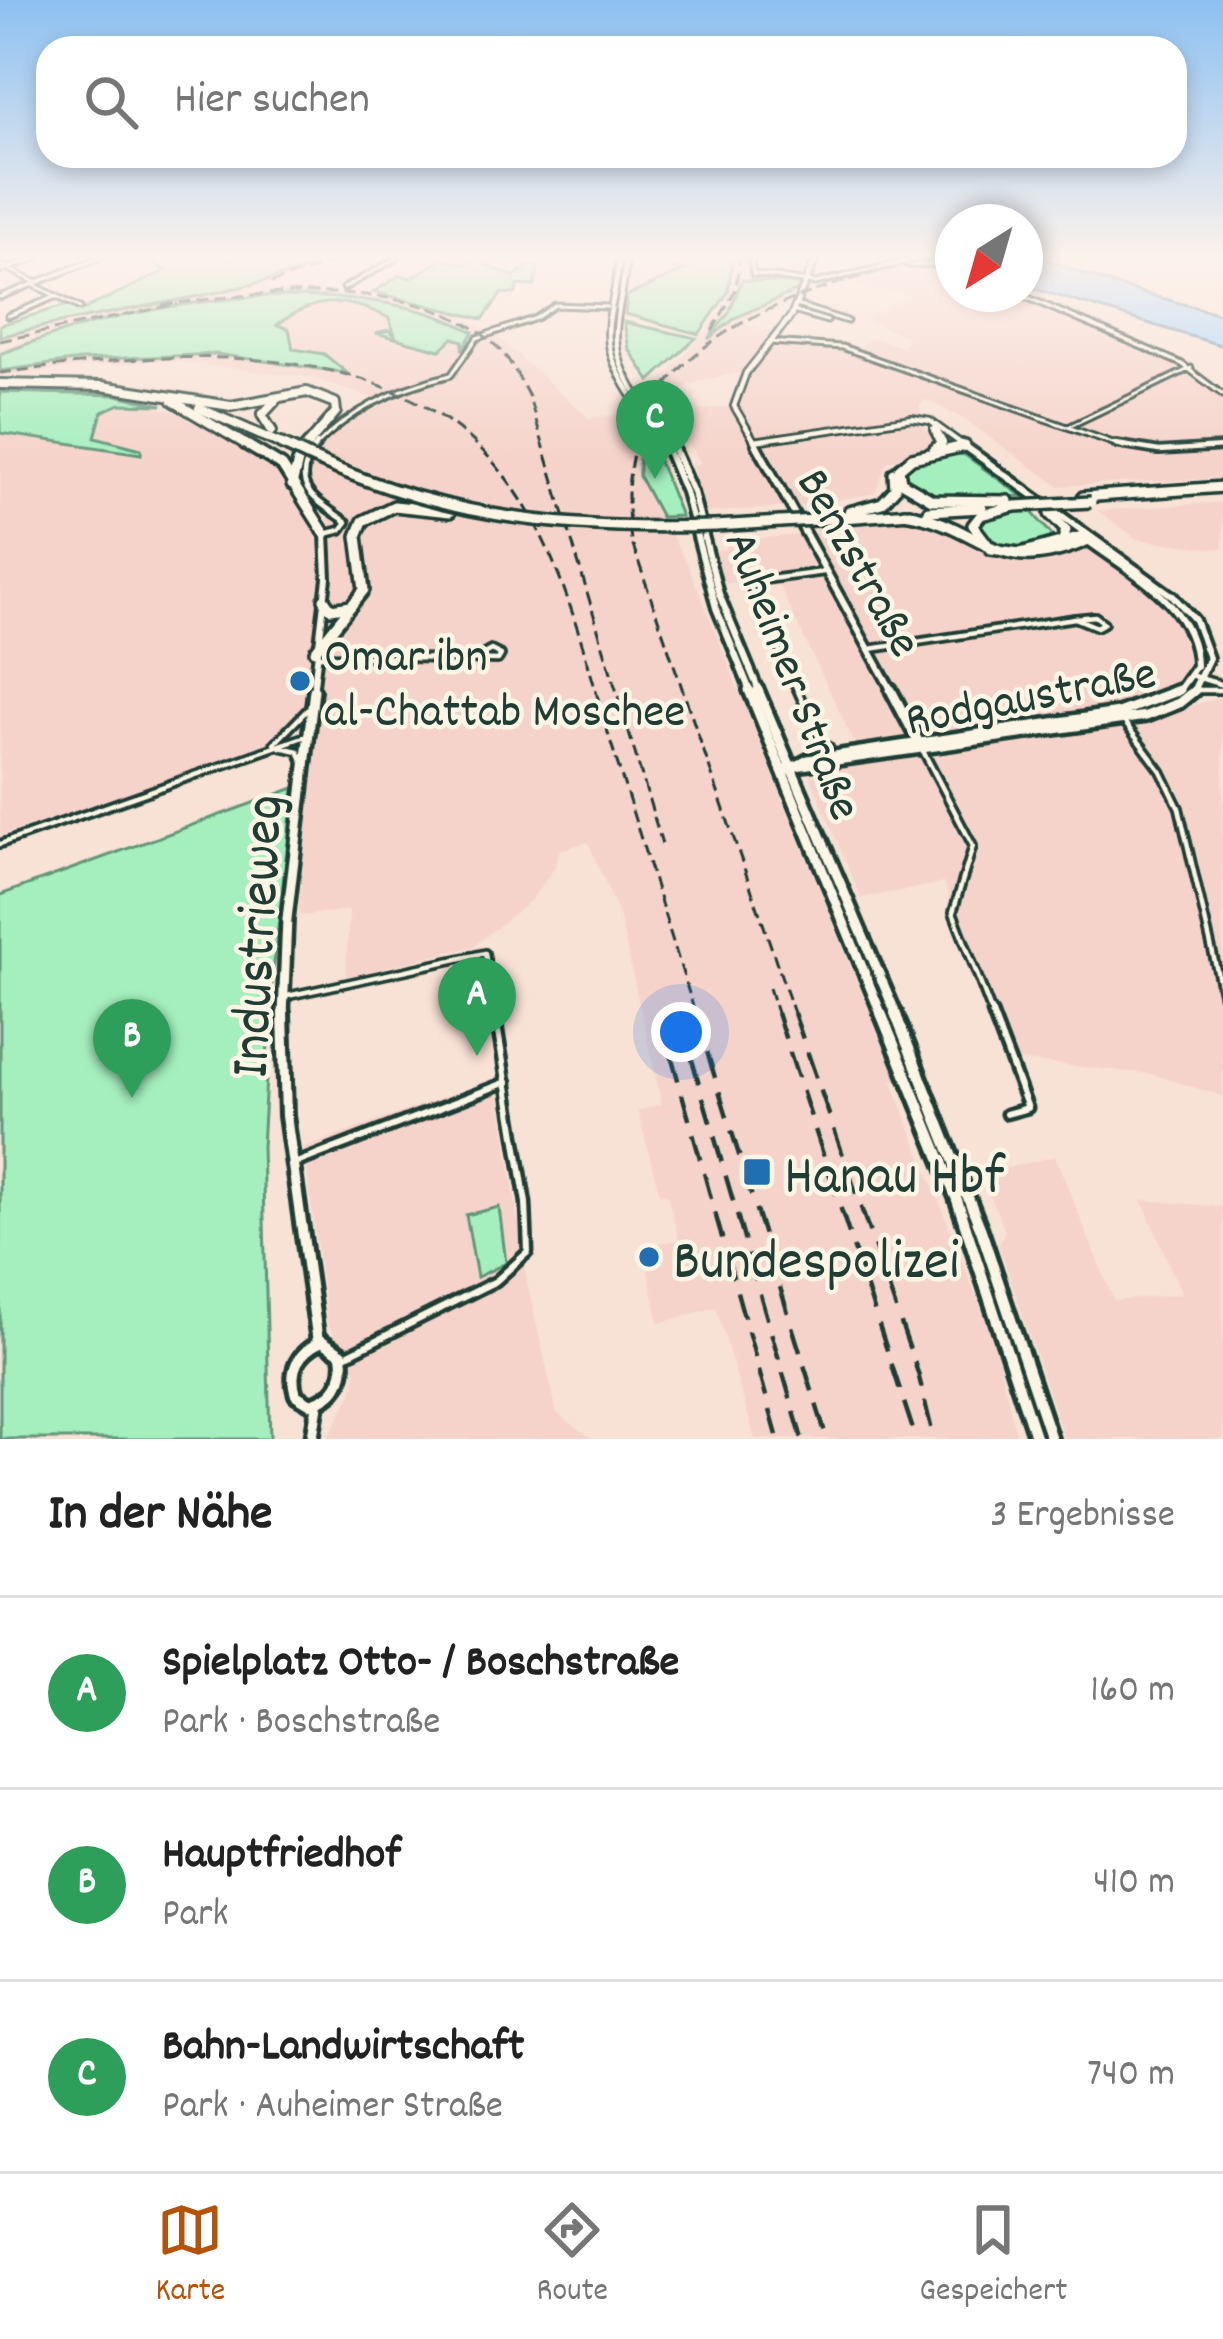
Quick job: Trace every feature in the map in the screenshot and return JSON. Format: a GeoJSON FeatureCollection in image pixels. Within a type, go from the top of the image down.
{"type":"FeatureCollection","features":[{"type":"Feature","properties":{"kind":"highway"},"geometry":{"type":"LineString","coordinates":[[0,386],[85,384],[237,406],[294,392],[319,393],[337,406],[300,454],[292,484]]}},
{"type":"Feature","properties":{"kind":"highway"},"geometry":{"type":"LineString","coordinates":[[0,386],[79,388],[173,401],[220,414],[376,482],[465,509],[573,523],[714,523]]}},
{"type":"Feature","properties":{"kind":"highway"},"geometry":{"type":"LineString","coordinates":[[272,431],[263,418],[266,408],[295,395],[313,395],[329,403],[326,426]]}},
{"type":"Feature","properties":{"kind":"highway"},"geometry":{"type":"LineString","coordinates":[[187,399],[272,431],[372,488],[450,512]]}},
{"type":"Feature","properties":{"kind":"highway"},"geometry":{"type":"LineString","coordinates":[[173,401],[278,463],[326,534]]}},
{"type":"Feature","properties":{"kind":"highway"},"geometry":{"type":"LineString","coordinates":[[933,451],[943,442],[935,430]]}},
{"type":"Feature","properties":{"kind":"highway"},"geometry":{"type":"LineString","coordinates":[[849,512],[886,501],[895,489],[898,463],[960,446]]}},
{"type":"Feature","properties":{"kind":"highway"},"geometry":{"type":"LineString","coordinates":[[960,446],[908,460],[899,469],[901,482],[932,500],[1011,504]]}},
{"type":"Feature","properties":{"kind":"highway"},"geometry":{"type":"LineString","coordinates":[[815,517],[1223,490]]}},
{"type":"Feature","properties":{"kind":"highway"},"geometry":{"type":"LineString","coordinates":[[315,653],[329,628],[354,605],[365,586],[358,547],[360,525],[379,510],[409,505],[573,528],[1011,504]]}},
{"type":"Feature","properties":{"kind":"highway"},"geometry":{"type":"LineString","coordinates":[[1011,504],[979,516],[973,525],[988,546],[1012,554],[1088,539]]}},
{"type":"Feature","properties":{"kind":"highway"},"geometry":{"type":"LineString","coordinates":[[904,513],[948,521],[989,548],[1012,555],[1088,539]]}},
{"type":"Feature","properties":{"kind":"highway"},"geometry":{"type":"LineString","coordinates":[[1051,514],[1066,530],[1062,543]]}},
{"type":"Feature","properties":{"kind":"highway"},"geometry":{"type":"LineString","coordinates":[[324,599],[331,609],[354,605]]}},
{"type":"Feature","properties":{"kind":"main road","name":"Auheimer Straße"},"geometry":{"type":"LineString","coordinates":[[605,325],[604,339],[613,366],[687,474],[716,587],[875,987],[992,1255],[1051,1439]]}},
{"type":"Feature","properties":{"kind":"main road","name":"Auheimer Straße"},"geometry":{"type":"LineString","coordinates":[[613,325],[611,337],[632,391]]}},
{"type":"Feature","properties":{"kind":"main road"},"geometry":{"type":"LineString","coordinates":[[770,342],[782,325]]}},
{"type":"Feature","properties":{"kind":"main road","name":"Benzstraße"},"geometry":{"type":"LineString","coordinates":[[770,342],[746,373],[734,406],[830,572],[922,748]]}},
{"type":"Feature","properties":{"kind":"main road","name":"Rodgaustraße"},"geometry":{"type":"LineString","coordinates":[[754,441],[928,420],[1088,539],[1157,592],[1182,617],[1196,646],[1193,676],[1176,695],[1121,717]]}},
{"type":"Feature","properties":{"kind":"main road","name":"Rodgaustraße"},"geometry":{"type":"LineString","coordinates":[[811,764],[1169,709],[1201,684],[1208,649],[1189,613],[960,446],[917,421],[895,421]]}},
{"type":"Feature","properties":{"kind":"main road","name":"Auheimer Straße"},"geometry":{"type":"LineString","coordinates":[[657,425],[681,475],[703,572],[779,762],[800,792],[982,1268],[1036,1439]]}},
{"type":"Feature","properties":{"kind":"main road","name":"Industrieweg"},"geometry":{"type":"LineString","coordinates":[[318,1342],[283,1086],[283,998],[324,599],[326,534]]}},
{"type":"Feature","properties":{"kind":"main road"},"geometry":{"type":"LineString","coordinates":[[889,749],[904,736],[908,722]]}},
{"type":"Feature","properties":{"kind":"main road"},"geometry":{"type":"LineString","coordinates":[[782,746],[811,764],[800,792]]}},
{"type":"Feature","properties":{"kind":"main road","name":"Rodgaustraße"},"geometry":{"type":"LineString","coordinates":[[788,773],[889,749],[922,748]]}},
{"type":"Feature","properties":{"kind":"main road"},"geometry":{"type":"LineString","coordinates":[[318,1342],[329,1342],[343,1357],[340,1386],[318,1403],[304,1402],[296,1395],[292,1376],[301,1353],[318,1342]]}},
{"type":"Feature","properties":{"kind":"main road"},"geometry":{"type":"LineString","coordinates":[[312,1439],[318,1403]]}},
{"type":"Feature","properties":{"kind":"street"},"geometry":{"type":"LineString","coordinates":[[326,534],[341,530],[347,522],[309,495],[302,472],[307,456],[328,432],[405,387],[449,376],[477,338],[516,325]]}},
{"type":"Feature","properties":{"kind":"street"},"geometry":{"type":"LineString","coordinates":[[1091,325],[1191,368],[1223,395]]}},
{"type":"Feature","properties":{"kind":"street"},"geometry":{"type":"LineString","coordinates":[[770,342],[842,347],[1143,450],[1223,447]]}},
{"type":"Feature","properties":{"kind":"street"},"geometry":{"type":"LineString","coordinates":[[1068,427],[1191,368]]}},
{"type":"Feature","properties":{"kind":"street"},"geometry":{"type":"LineString","coordinates":[[829,747],[821,742],[748,582],[830,572]]}},
{"type":"Feature","properties":{"kind":"street"},"geometry":{"type":"LineString","coordinates":[[870,649],[1075,618]]}},
{"type":"Feature","properties":{"kind":"street"},"geometry":{"type":"LineString","coordinates":[[315,653],[475,659]]}},
{"type":"Feature","properties":{"kind":"street"},"geometry":{"type":"LineString","coordinates":[[1193,676],[1212,689],[1223,688]]}},
{"type":"Feature","properties":{"kind":"street"},"geometry":{"type":"LineString","coordinates":[[1201,684],[1223,688]]}},
{"type":"Feature","properties":{"kind":"street"},"geometry":{"type":"LineString","coordinates":[[271,748],[310,705]]}},
{"type":"Feature","properties":{"kind":"street"},"geometry":{"type":"LineString","coordinates":[[1121,717],[1161,771],[1178,808],[1223,997]]}},
{"type":"Feature","properties":{"kind":"street"},"geometry":{"type":"LineString","coordinates":[[285,737],[307,736]]}},
{"type":"Feature","properties":{"kind":"street"},"geometry":{"type":"LineString","coordinates":[[0,844],[307,736]]}},
{"type":"Feature","properties":{"kind":"street"},"geometry":{"type":"LineString","coordinates":[[271,748],[298,751],[304,768]]}},
{"type":"Feature","properties":{"kind":"street"},"geometry":{"type":"LineString","coordinates":[[922,748],[973,846],[955,892],[953,912],[1028,1108],[1006,1114]]}},
{"type":"Feature","properties":{"kind":"street"},"geometry":{"type":"LineString","coordinates":[[283,998],[485,953],[507,1082],[531,1240],[519,1265],[427,1318],[343,1357]]}},
{"type":"Feature","properties":{"kind":"street"},"geometry":{"type":"LineString","coordinates":[[293,1164],[507,1082]]}},
{"type":"Feature","properties":{"kind":"shaded area"},"geometry":{"type":"Polygon","coordinates":[[[44,325],[93,325],[0,354],[0,349],[47,333],[0,343],[0,337],[44,325]]]}},
{"type":"Feature","properties":{"kind":"shaded area"},"geometry":{"type":"Polygon","coordinates":[[[276,325],[392,325],[396,335],[376,334],[440,350],[453,338],[464,341],[462,350],[473,333],[453,325],[478,325],[494,334],[589,418],[634,413],[710,325],[720,325],[716,332],[727,325],[749,325],[781,333],[773,345],[850,352],[873,338],[903,347],[908,337],[879,325],[1092,325],[1182,364],[1223,392],[1223,478],[1059,486],[965,420],[926,400],[920,404],[922,425],[938,444],[887,462],[875,493],[797,507],[764,454],[757,456],[785,507],[703,513],[693,465],[701,463],[672,414],[739,405],[752,371],[703,380],[665,395],[639,446],[639,476],[688,565],[897,1080],[892,1082],[994,1341],[1017,1439],[755,1439],[716,1307],[659,1323],[643,1246],[679,1240],[667,1194],[660,1195],[638,1111],[662,1104],[619,915],[588,842],[559,850],[555,867],[531,900],[474,946],[346,977],[349,910],[298,916],[319,708],[302,711],[278,738],[249,753],[0,836],[0,395],[115,397],[176,412],[259,456],[281,476],[313,527],[320,549],[331,507],[312,491],[306,465],[322,440],[384,402],[313,378],[163,360],[0,376],[0,371],[81,360],[216,354],[344,372],[324,354],[292,349],[276,325]]]}},
{"type":"Feature","properties":{"kind":"shaded area"},"geometry":{"type":"Polygon","coordinates":[[[1223,502],[1223,548],[1215,549],[1137,539],[1098,511],[1223,502]]]}},
{"type":"Feature","properties":{"kind":"shaded area"},"geometry":{"type":"Polygon","coordinates":[[[916,521],[943,526],[976,550],[1011,562],[1088,546],[1174,612],[1190,641],[1191,667],[1179,687],[1160,700],[1182,709],[1223,696],[1223,1096],[1151,1074],[1016,1060],[944,883],[861,898],[810,776],[864,763],[775,577],[721,584],[714,550],[727,549],[725,542],[816,533],[813,527],[916,521]]]}},
{"type":"Feature","properties":{"kind":"shaded area"},"geometry":{"type":"Polygon","coordinates":[[[497,1078],[527,1283],[557,1413],[592,1439],[327,1439],[353,1392],[356,1371],[327,1323],[304,1148],[497,1078]]]}},
{"type":"Feature","properties":{"kind":"shaded area"},"geometry":{"type":"Polygon","coordinates":[[[1055,1156],[1114,1301],[1182,1294],[1142,1200],[1223,1207],[1223,1439],[1064,1439],[999,1245],[1005,1231],[981,1175],[1055,1156]]]}},
{"type":"Feature","properties":{"kind":"green space"},"geometry":{"type":"Polygon","coordinates":[[[0,325],[52,325],[42,327],[0,337],[0,325]]]}},
{"type":"Feature","properties":{"kind":"green space"},"geometry":{"type":"Polygon","coordinates":[[[88,325],[277,325],[289,329],[293,349],[324,354],[347,373],[216,354],[81,360],[0,371],[0,354],[88,325]]]}},
{"type":"Feature","properties":{"kind":"green space"},"geometry":{"type":"Polygon","coordinates":[[[392,325],[459,325],[473,332],[462,350],[463,341],[453,338],[440,350],[376,333],[389,330],[395,335],[392,325]]]}},
{"type":"Feature","properties":{"kind":"green space"},"geometry":{"type":"Polygon","coordinates":[[[625,325],[696,338],[650,381],[629,349],[625,325]]]}},
{"type":"Feature","properties":{"kind":"green space"},"geometry":{"type":"Polygon","coordinates":[[[666,325],[705,325],[699,334],[666,325]]]}},
{"type":"Feature","properties":{"kind":"green space"},"geometry":{"type":"Polygon","coordinates":[[[0,392],[116,395],[162,405],[120,404],[102,412],[95,437],[141,449],[141,454],[0,433],[0,392]]]}},
{"type":"Feature","properties":{"kind":"green space"},"geometry":{"type":"Polygon","coordinates":[[[650,440],[681,516],[661,517],[639,476],[639,446],[650,440]]]}},
{"type":"Feature","properties":{"kind":"green space"},"geometry":{"type":"Polygon","coordinates":[[[947,453],[965,455],[1022,496],[939,500],[903,483],[903,464],[947,453]]]}},
{"type":"Feature","properties":{"kind":"green space"},"geometry":{"type":"Polygon","coordinates":[[[1030,510],[1053,536],[1033,546],[1002,546],[978,526],[991,514],[1030,510]]]}},
{"type":"Feature","properties":{"kind":"green space"},"geometry":{"type":"Polygon","coordinates":[[[294,788],[271,990],[262,1147],[270,1439],[0,1439],[0,895],[294,788]]]}},
{"type":"Feature","properties":{"kind":"green space"},"geometry":{"type":"Polygon","coordinates":[[[499,1207],[506,1263],[477,1277],[466,1215],[499,1207]]]}},
{"type":"Feature","properties":{"kind":"water"},"geometry":{"type":"Polygon","coordinates":[[[1154,325],[1223,325],[1223,346],[1154,325]]]}},
{"type":"Feature","properties":{"kind":"railway"},"geometry":{"type":"LineString","coordinates":[[0,341],[76,325]]}},
{"type":"Feature","properties":{"kind":"railway"},"geometry":{"type":"LineString","coordinates":[[467,325],[506,357],[529,397],[662,844]]}},
{"type":"Feature","properties":{"kind":"railway"},"geometry":{"type":"LineString","coordinates":[[712,331],[715,325]]}},
{"type":"Feature","properties":{"kind":"railway"},"geometry":{"type":"LineString","coordinates":[[740,325],[675,374],[645,419],[630,474],[631,540],[795,1016]]}},
{"type":"Feature","properties":{"kind":"railway"},"geometry":{"type":"LineString","coordinates":[[0,373],[180,358],[305,366],[364,380],[418,403],[467,436],[523,502],[560,580],[696,1016]]}},
{"type":"Feature","properties":{"kind":"railway"},"geometry":{"type":"LineString","coordinates":[[769,988],[778,1016]]}},
{"type":"Feature","properties":{"kind":"railway"},"geometry":{"type":"LineString","coordinates":[[695,1013],[827,1439]]}},
{"type":"Feature","properties":{"kind":"railway"},"geometry":{"type":"LineString","coordinates":[[777,1013],[916,1439]]}},
{"type":"Feature","properties":{"kind":"railway"},"geometry":{"type":"LineString","coordinates":[[794,1013],[918,1373],[934,1439]]}},
{"type":"Feature","properties":{"kind":"railway"},"geometry":{"type":"LineString","coordinates":[[660,1015],[778,1439]]}},
{"type":"Feature","properties":{"kind":"railway"},"geometry":{"type":"LineString","coordinates":[[680,1018],[802,1439]]}},
{"type":"Feature","properties":{"kind":"place","name":"Bahn-Landwirtschaft"},"geometry":{"type":"Point","coordinates":[655,479]}},
{"type":"Feature","properties":{"kind":"place","name":"Omar ibn al-Chattab Moschee"},"geometry":{"type":"Point","coordinates":[300,681]}},
{"type":"Feature","properties":{"kind":"place","name":"Spielplatz Otto- / Boschstraße"},"geometry":{"type":"Point","coordinates":[477,1056]}},
{"type":"Feature","properties":{"kind":"place","name":"Hauptfriedhof"},"geometry":{"type":"Point","coordinates":[132,1098]}},
{"type":"Feature","properties":{"kind":"place","name":"Hanau Hbf"},"geometry":{"type":"Point","coordinates":[757,1172]}},
{"type":"Feature","properties":{"kind":"place","name":"Bundespolizei"},"geometry":{"type":"Point","coordinates":[649,1257]}}]}
